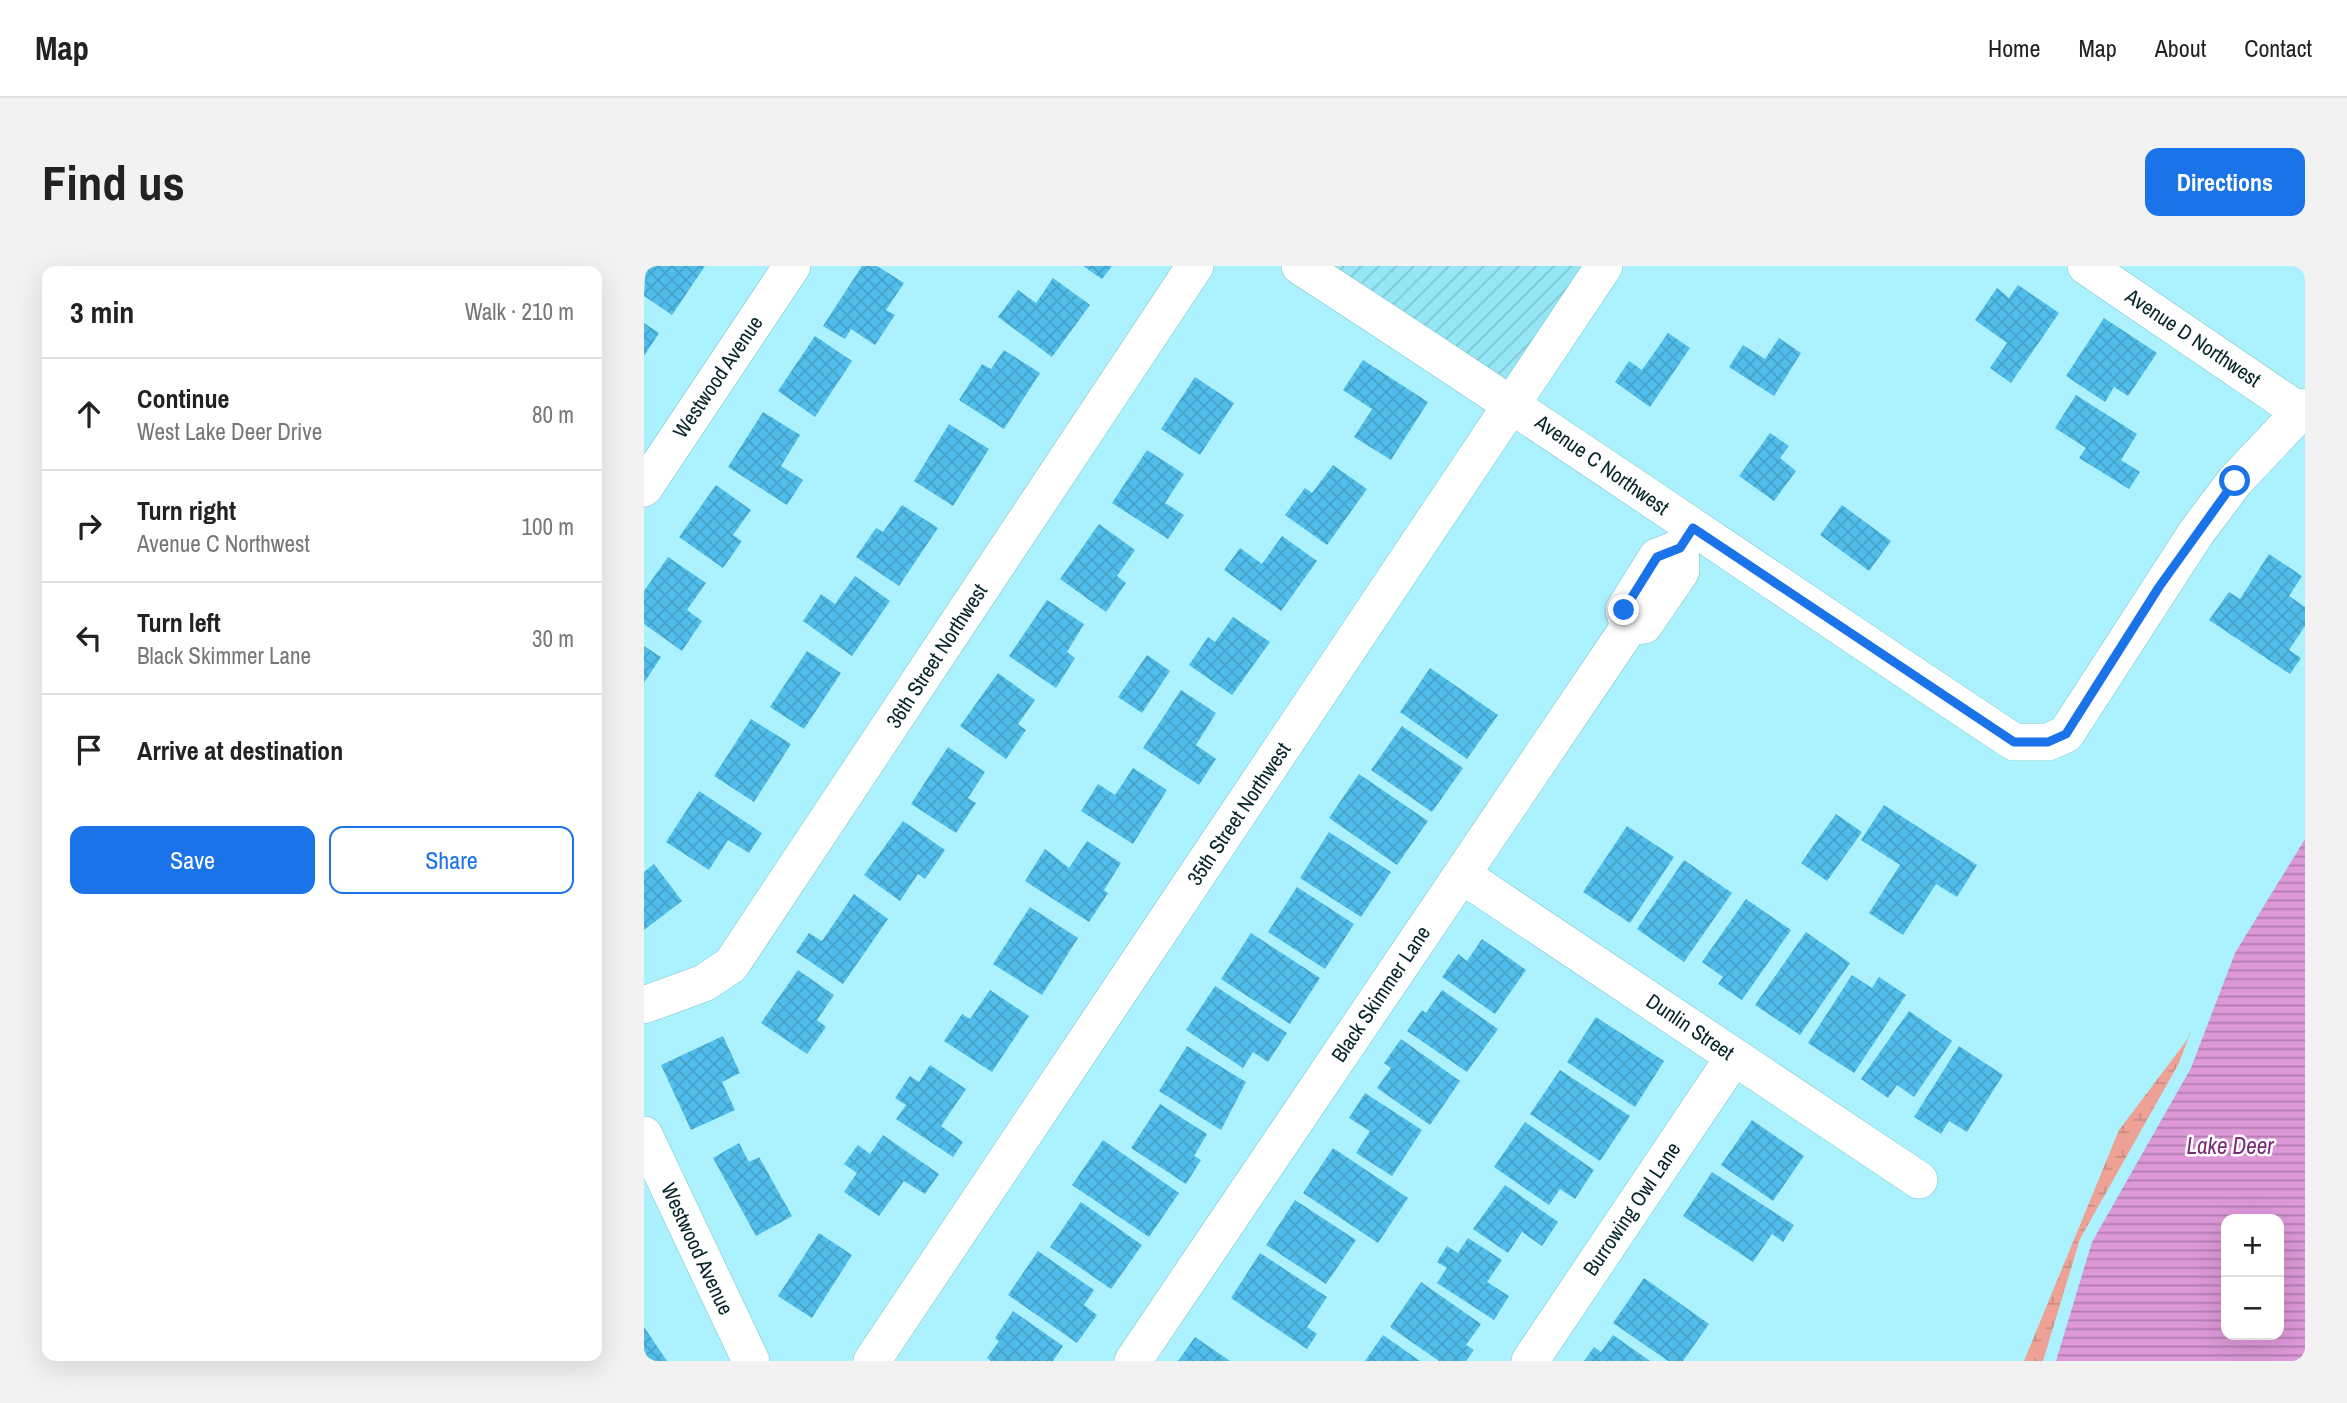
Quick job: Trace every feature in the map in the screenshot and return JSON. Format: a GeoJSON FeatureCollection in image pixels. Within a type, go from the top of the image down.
{"type":"FeatureCollection","features":[{"type":"Feature","properties":{"kind":"street","name":"Westwood Avenue"},"geometry":{"type":"LineString","coordinates":[[644,488],[792,266]]}},
{"type":"Feature","properties":{"kind":"street","name":"36th Street Northwest"},"geometry":{"type":"LineString","coordinates":[[644,1005],[704,983],[731,965],[1195,266]]}},
{"type":"Feature","properties":{"kind":"street","name":"Avenue C Northwest"},"geometry":{"type":"LineString","coordinates":[[1300,266],[1514,404],[1687,538],[2014,742],[2048,742],[2066,734],[2196,533],[2235,481],[2302,409]]}},
{"type":"Feature","properties":{"kind":"street","name":"35th Street Northwest"},"geometry":{"type":"LineString","coordinates":[[873,1361],[1604,266]]}},
{"type":"Feature","properties":{"kind":"street","name":"Avenue D Northwest"},"geometry":{"type":"LineString","coordinates":[[2086,266],[2302,409]]}},
{"type":"Feature","properties":{"kind":"street","name":"Black Skimmer Lane"},"geometry":{"type":"LineString","coordinates":[[1133,1361],[1629,627],[1644,625],[1681,571],[1687,538]]}},
{"type":"Feature","properties":{"kind":"street","name":"Dunlin Street"},"geometry":{"type":"LineString","coordinates":[[1461,875],[1919,1180]]}},
{"type":"Feature","properties":{"kind":"street","name":"Burrowing Owl Lane"},"geometry":{"type":"LineString","coordinates":[[1530,1361],[1734,1057]]}},
{"type":"Feature","properties":{"kind":"street","name":"Westwood Avenue"},"geometry":{"type":"LineString","coordinates":[[644,1135],[751,1361]]}},
{"type":"Feature","properties":{"kind":"shaded area"},"geometry":{"type":"Polygon","coordinates":[[[1330,266],[1587,266],[1510,383],[1330,266]]]}},
{"type":"Feature","properties":{"kind":"green space"},"geometry":{"type":"Polygon","coordinates":[[[2193,1026],[2179,1063],[2080,1239],[2043,1361],[2024,1361],[2119,1130],[2187,1040],[2193,1026]]]}},
{"type":"Feature","properties":{"kind":"water","name":"Lake Deer"},"geometry":{"type":"Polygon","coordinates":[[[2305,839],[2305,1361],[2056,1361],[2092,1242],[2191,1068],[2235,953],[2305,839]]]}},
{"type":"Feature","properties":{"kind":"building"},"geometry":{"type":"Polygon","coordinates":[[[646,266],[705,266],[672,315],[644,296],[646,266]]]}},
{"type":"Feature","properties":{"kind":"building"},"geometry":{"type":"Polygon","coordinates":[[[862,266],[877,266],[904,283],[886,310],[895,315],[875,345],[851,329],[845,339],[823,326],[862,266]]]}},
{"type":"Feature","properties":{"kind":"building"},"geometry":{"type":"Polygon","coordinates":[[[1083,266],[1112,266],[1102,279],[1083,266]]]}},
{"type":"Feature","properties":{"kind":"building"},"geometry":{"type":"Polygon","coordinates":[[[1053,278],[1090,305],[1052,357],[998,317],[1018,290],[1036,303],[1053,278]]]}},
{"type":"Feature","properties":{"kind":"building"},"geometry":{"type":"Polygon","coordinates":[[[2018,285],[2059,313],[2011,383],[1990,368],[2007,343],[1975,320],[1997,288],[2009,298],[2018,285]]]}},
{"type":"Feature","properties":{"kind":"building"},"geometry":{"type":"Polygon","coordinates":[[[2104,318],[2157,353],[2128,396],[2114,387],[2105,402],[2066,376],[2104,318]]]}},
{"type":"Feature","properties":{"kind":"building"},"geometry":{"type":"Polygon","coordinates":[[[644,323],[659,333],[644,356],[644,323]]]}},
{"type":"Feature","properties":{"kind":"building"},"geometry":{"type":"Polygon","coordinates":[[[1668,333],[1690,348],[1650,407],[1615,382],[1629,361],[1642,370],[1668,333]]]}},
{"type":"Feature","properties":{"kind":"building"},"geometry":{"type":"Polygon","coordinates":[[[815,336],[852,361],[815,417],[778,391],[815,336]]]}},
{"type":"Feature","properties":{"kind":"building"},"geometry":{"type":"Polygon","coordinates":[[[1779,338],[1801,353],[1774,396],[1729,367],[1743,345],[1765,359],[1779,338]]]}},
{"type":"Feature","properties":{"kind":"building"},"geometry":{"type":"Polygon","coordinates":[[[1004,350],[1040,373],[1004,429],[959,400],[982,364],[991,369],[1004,350]]]}},
{"type":"Feature","properties":{"kind":"building"},"geometry":{"type":"Polygon","coordinates":[[[1363,360],[1428,402],[1391,460],[1354,437],[1372,409],[1343,390],[1363,360]]]}},
{"type":"Feature","properties":{"kind":"building"},"geometry":{"type":"Polygon","coordinates":[[[1195,377],[1234,403],[1200,455],[1161,429],[1195,377]]]}},
{"type":"Feature","properties":{"kind":"building"},"geometry":{"type":"Polygon","coordinates":[[[2076,395],[2137,434],[2121,460],[2140,472],[2129,489],[2079,458],[2086,448],[2055,428],[2076,395]]]}},
{"type":"Feature","properties":{"kind":"building"},"geometry":{"type":"Polygon","coordinates":[[[763,412],[800,435],[781,466],[803,480],[787,505],[728,467],[763,412]]]}},
{"type":"Feature","properties":{"kind":"building"},"geometry":{"type":"Polygon","coordinates":[[[949,424],[989,449],[953,506],[914,481],[949,424]]]}},
{"type":"Feature","properties":{"kind":"building"},"geometry":{"type":"Polygon","coordinates":[[[1770,433],[1789,446],[1780,458],[1796,471],[1774,501],[1739,476],[1770,433]]]}},
{"type":"Feature","properties":{"kind":"building"},"geometry":{"type":"Polygon","coordinates":[[[1147,450],[1184,474],[1165,503],[1184,515],[1168,539],[1112,503],[1147,450]]]}},
{"type":"Feature","properties":{"kind":"building"},"geometry":{"type":"Polygon","coordinates":[[[1333,465],[1367,489],[1327,545],[1285,515],[1305,488],[1312,493],[1333,465]]]}},
{"type":"Feature","properties":{"kind":"building"},"geometry":{"type":"Polygon","coordinates":[[[716,485],[751,510],[733,535],[742,541],[723,568],[679,537],[716,485]]]}},
{"type":"Feature","properties":{"kind":"building"},"geometry":{"type":"Polygon","coordinates":[[[902,505],[938,528],[899,586],[856,557],[876,528],[883,532],[902,505]]]}},
{"type":"Feature","properties":{"kind":"building"},"geometry":{"type":"Polygon","coordinates":[[[1842,505],[1891,541],[1869,571],[1820,535],[1842,505]]]}},
{"type":"Feature","properties":{"kind":"building"},"geometry":{"type":"Polygon","coordinates":[[[1099,524],[1135,550],[1117,576],[1126,583],[1106,612],[1060,579],[1099,524]]]}},
{"type":"Feature","properties":{"kind":"building"},"geometry":{"type":"Polygon","coordinates":[[[1282,536],[1317,561],[1281,611],[1224,570],[1240,548],[1262,564],[1282,536]]]}},
{"type":"Feature","properties":{"kind":"building"},"geometry":{"type":"Polygon","coordinates":[[[2269,554],[2302,576],[2289,596],[2305,607],[2305,626],[2289,650],[2301,658],[2290,674],[2209,620],[2229,592],[2240,599],[2269,554]]]}},
{"type":"Feature","properties":{"kind":"building"},"geometry":{"type":"Polygon","coordinates":[[[668,557],[706,583],[687,610],[702,621],[682,651],[644,624],[644,591],[668,557]]]}},
{"type":"Feature","properties":{"kind":"building"},"geometry":{"type":"Polygon","coordinates":[[[855,576],[890,601],[852,656],[803,621],[821,594],[835,604],[855,576]]]}},
{"type":"Feature","properties":{"kind":"building"},"geometry":{"type":"Polygon","coordinates":[[[1047,600],[1084,624],[1067,652],[1075,658],[1056,688],[1009,656],[1047,600]]]}},
{"type":"Feature","properties":{"kind":"building"},"geometry":{"type":"Polygon","coordinates":[[[1233,617],[1270,642],[1232,695],[1189,665],[1208,637],[1215,642],[1233,617]]]}},
{"type":"Feature","properties":{"kind":"building"},"geometry":{"type":"Polygon","coordinates":[[[644,646],[661,657],[644,683],[644,646]]]}},
{"type":"Feature","properties":{"kind":"building"},"geometry":{"type":"Polygon","coordinates":[[[807,651],[841,673],[804,729],[770,707],[807,651]]]}},
{"type":"Feature","properties":{"kind":"building"},"geometry":{"type":"Polygon","coordinates":[[[1147,655],[1170,671],[1142,713],[1118,697],[1147,655]]]}},
{"type":"Feature","properties":{"kind":"building"},"geometry":{"type":"Polygon","coordinates":[[[1430,668],[1498,715],[1467,759],[1400,712],[1430,668]]]}},
{"type":"Feature","properties":{"kind":"building"},"geometry":{"type":"Polygon","coordinates":[[[998,673],[1035,700],[1018,724],[1026,730],[1006,759],[960,726],[998,673]]]}},
{"type":"Feature","properties":{"kind":"building"},"geometry":{"type":"Polygon","coordinates":[[[1181,690],[1216,713],[1196,745],[1216,759],[1199,785],[1143,748],[1181,690]]]}},
{"type":"Feature","properties":{"kind":"building"},"geometry":{"type":"Polygon","coordinates":[[[751,719],[791,744],[754,802],[714,776],[751,719]]]}},
{"type":"Feature","properties":{"kind":"building"},"geometry":{"type":"Polygon","coordinates":[[[1402,726],[1463,768],[1432,812],[1371,770],[1402,726]]]}},
{"type":"Feature","properties":{"kind":"building"},"geometry":{"type":"Polygon","coordinates":[[[948,747],[985,772],[968,798],[976,803],[956,833],[911,804],[948,747]]]}},
{"type":"Feature","properties":{"kind":"building"},"geometry":{"type":"Polygon","coordinates":[[[1133,768],[1167,790],[1133,844],[1081,811],[1098,784],[1115,795],[1133,768]]]}},
{"type":"Feature","properties":{"kind":"building"},"geometry":{"type":"Polygon","coordinates":[[[1359,774],[1428,821],[1397,865],[1329,818],[1359,774]]]}},
{"type":"Feature","properties":{"kind":"building"},"geometry":{"type":"Polygon","coordinates":[[[699,791],[762,833],[749,853],[728,840],[709,870],[666,842],[699,791]]]}},
{"type":"Feature","properties":{"kind":"building"},"geometry":{"type":"Polygon","coordinates":[[[1884,805],[1977,865],[1957,897],[1936,884],[1903,935],[1869,913],[1900,865],[1861,840],[1884,805]]]}},
{"type":"Feature","properties":{"kind":"building"},"geometry":{"type":"Polygon","coordinates":[[[1836,814],[1862,832],[1827,881],[1801,863],[1836,814]]]}},
{"type":"Feature","properties":{"kind":"building"},"geometry":{"type":"Polygon","coordinates":[[[903,821],[945,850],[925,879],[918,874],[900,901],[864,875],[903,821]]]}},
{"type":"Feature","properties":{"kind":"building"},"geometry":{"type":"Polygon","coordinates":[[[1627,826],[1674,857],[1630,923],[1583,892],[1627,826]]]}},
{"type":"Feature","properties":{"kind":"building"},"geometry":{"type":"Polygon","coordinates":[[[1329,832],[1391,872],[1361,917],[1300,878],[1329,832]]]}},
{"type":"Feature","properties":{"kind":"building"},"geometry":{"type":"Polygon","coordinates":[[[1087,841],[1121,863],[1104,890],[1108,893],[1089,922],[1025,881],[1045,849],[1069,868],[1087,841]]]}},
{"type":"Feature","properties":{"kind":"building"},"geometry":{"type":"Polygon","coordinates":[[[1684,860],[1732,893],[1684,962],[1637,929],[1684,860]]]}},
{"type":"Feature","properties":{"kind":"building"},"geometry":{"type":"Polygon","coordinates":[[[654,864],[682,901],[644,930],[644,872],[654,864]]]}},
{"type":"Feature","properties":{"kind":"building"},"geometry":{"type":"Polygon","coordinates":[[[1297,887],[1354,924],[1325,969],[1268,932],[1297,887]]]}},
{"type":"Feature","properties":{"kind":"building"},"geometry":{"type":"Polygon","coordinates":[[[854,894],[888,919],[843,984],[796,952],[809,933],[822,941],[854,894]]]}},
{"type":"Feature","properties":{"kind":"building"},"geometry":{"type":"Polygon","coordinates":[[[1746,899],[1791,930],[1742,1000],[1718,984],[1723,977],[1702,962],[1746,899]]]}},
{"type":"Feature","properties":{"kind":"building"},"geometry":{"type":"Polygon","coordinates":[[[1030,907],[1078,938],[1042,995],[993,964],[1030,907]]]}},
{"type":"Feature","properties":{"kind":"building"},"geometry":{"type":"Polygon","coordinates":[[[1806,932],[1850,963],[1800,1035],[1755,1005],[1806,932]]]}},
{"type":"Feature","properties":{"kind":"building"},"geometry":{"type":"Polygon","coordinates":[[[1251,933],[1320,978],[1290,1024],[1221,979],[1251,933]]]}},
{"type":"Feature","properties":{"kind":"building"},"geometry":{"type":"Polygon","coordinates":[[[1482,939],[1526,970],[1495,1014],[1442,977],[1458,954],[1467,961],[1482,939]]]}},
{"type":"Feature","properties":{"kind":"building"},"geometry":{"type":"Polygon","coordinates":[[[798,970],[834,995],[817,1020],[826,1027],[807,1054],[761,1023],[798,970]]]}},
{"type":"Feature","properties":{"kind":"building"},"geometry":{"type":"Polygon","coordinates":[[[1852,975],[1872,988],[1879,977],[1906,995],[1854,1073],[1808,1043],[1852,975]]]}},
{"type":"Feature","properties":{"kind":"building"},"geometry":{"type":"Polygon","coordinates":[[[1215,986],[1287,1033],[1268,1062],[1253,1052],[1243,1068],[1186,1030],[1215,986]]]}},
{"type":"Feature","properties":{"kind":"building"},"geometry":{"type":"Polygon","coordinates":[[[990,990],[1029,1016],[992,1072],[944,1041],[962,1014],[970,1019],[990,990]]]}},
{"type":"Feature","properties":{"kind":"building"},"geometry":{"type":"Polygon","coordinates":[[[1442,990],[1498,1029],[1467,1072],[1407,1031],[1422,1010],[1426,1013],[1442,990]]]}},
{"type":"Feature","properties":{"kind":"building"},"geometry":{"type":"Polygon","coordinates":[[[1909,1011],[1952,1041],[1914,1097],[1897,1085],[1888,1098],[1861,1079],[1909,1011]]]}},
{"type":"Feature","properties":{"kind":"building"},"geometry":{"type":"Polygon","coordinates":[[[1596,1017],[1664,1061],[1635,1107],[1567,1062],[1596,1017]]]}},
{"type":"Feature","properties":{"kind":"building"},"geometry":{"type":"Polygon","coordinates":[[[723,1036],[740,1073],[722,1082],[735,1110],[691,1130],[661,1065],[723,1036]]]}},
{"type":"Feature","properties":{"kind":"building"},"geometry":{"type":"Polygon","coordinates":[[[1401,1039],[1460,1081],[1430,1125],[1377,1088],[1391,1068],[1384,1063],[1401,1039]]]}},
{"type":"Feature","properties":{"kind":"building"},"geometry":{"type":"Polygon","coordinates":[[[1187,1046],[1246,1082],[1221,1130],[1159,1091],[1187,1046]]]}},
{"type":"Feature","properties":{"kind":"building"},"geometry":{"type":"Polygon","coordinates":[[[1959,1046],[2003,1075],[1967,1132],[1949,1121],[1941,1134],[1914,1117],[1959,1046]]]}},
{"type":"Feature","properties":{"kind":"building"},"geometry":{"type":"Polygon","coordinates":[[[930,1065],[966,1089],[941,1126],[963,1142],[953,1157],[896,1119],[906,1105],[895,1098],[910,1076],[919,1082],[930,1065]]]}},
{"type":"Feature","properties":{"kind":"building"},"geometry":{"type":"Polygon","coordinates":[[[1560,1070],[1630,1116],[1600,1161],[1530,1114],[1560,1070]]]}},
{"type":"Feature","properties":{"kind":"building"},"geometry":{"type":"Polygon","coordinates":[[[1365,1093],[1422,1130],[1392,1176],[1356,1153],[1370,1131],[1349,1118],[1365,1093]]]}},
{"type":"Feature","properties":{"kind":"building"},"geometry":{"type":"Polygon","coordinates":[[[1160,1104],[1207,1134],[1194,1156],[1201,1160],[1186,1184],[1131,1148],[1160,1104]]]}},
{"type":"Feature","properties":{"kind":"building"},"geometry":{"type":"Polygon","coordinates":[[[1752,1120],[1804,1156],[1773,1201],[1721,1165],[1752,1120]]]}},
{"type":"Feature","properties":{"kind":"building"},"geometry":{"type":"Polygon","coordinates":[[[1525,1122],[1594,1170],[1575,1199],[1560,1189],[1549,1205],[1494,1167],[1525,1122]]]}},
{"type":"Feature","properties":{"kind":"building"},"geometry":{"type":"Polygon","coordinates":[[[883,1135],[939,1174],[925,1194],[904,1181],[879,1216],[844,1192],[857,1173],[844,1164],[858,1145],[870,1154],[883,1135]]]}},
{"type":"Feature","properties":{"kind":"building"},"geometry":{"type":"Polygon","coordinates":[[[1103,1140],[1179,1193],[1149,1237],[1072,1185],[1103,1140]]]}},
{"type":"Feature","properties":{"kind":"building"},"geometry":{"type":"Polygon","coordinates":[[[739,1143],[749,1162],[759,1157],[792,1216],[756,1236],[713,1158],[739,1143]]]}},
{"type":"Feature","properties":{"kind":"building"},"geometry":{"type":"Polygon","coordinates":[[[1333,1148],[1408,1198],[1378,1243],[1303,1193],[1333,1148]]]}},
{"type":"Feature","properties":{"kind":"building"},"geometry":{"type":"Polygon","coordinates":[[[1712,1172],[1794,1225],[1783,1242],[1772,1234],[1753,1262],[1683,1216],[1712,1172]]]}},
{"type":"Feature","properties":{"kind":"building"},"geometry":{"type":"Polygon","coordinates":[[[1505,1185],[1558,1222],[1542,1246],[1522,1232],[1508,1253],[1473,1229],[1505,1185]]]}},
{"type":"Feature","properties":{"kind":"building"},"geometry":{"type":"Polygon","coordinates":[[[1295,1200],[1356,1240],[1326,1284],[1266,1245],[1295,1200]]]}},
{"type":"Feature","properties":{"kind":"building"},"geometry":{"type":"Polygon","coordinates":[[[1081,1202],[1142,1245],[1111,1289],[1050,1247],[1081,1202]]]}},
{"type":"Feature","properties":{"kind":"building"},"geometry":{"type":"Polygon","coordinates":[[[819,1233],[852,1255],[812,1318],[778,1296],[819,1233]]]}},
{"type":"Feature","properties":{"kind":"building"},"geometry":{"type":"Polygon","coordinates":[[[1468,1238],[1502,1260],[1487,1282],[1509,1296],[1494,1320],[1437,1283],[1447,1268],[1437,1262],[1447,1246],[1458,1253],[1468,1238]]]}},
{"type":"Feature","properties":{"kind":"building"},"geometry":{"type":"Polygon","coordinates":[[[1038,1251],[1094,1290],[1084,1305],[1097,1315],[1077,1343],[1008,1295],[1038,1251]]]}},
{"type":"Feature","properties":{"kind":"building"},"geometry":{"type":"Polygon","coordinates":[[[1260,1253],[1327,1297],[1307,1327],[1317,1334],[1307,1349],[1231,1298],[1260,1253]]]}},
{"type":"Feature","properties":{"kind":"building"},"geometry":{"type":"Polygon","coordinates":[[[1644,1278],[1709,1324],[1683,1361],[1668,1361],[1613,1323],[1644,1278]]]}},
{"type":"Feature","properties":{"kind":"building"},"geometry":{"type":"Polygon","coordinates":[[[1421,1282],[1481,1324],[1466,1345],[1474,1350],[1466,1361],[1439,1361],[1390,1327],[1421,1282]]]}},
{"type":"Feature","properties":{"kind":"building"},"geometry":{"type":"Polygon","coordinates":[[[1013,1311],[1063,1346],[1053,1361],[991,1361],[987,1358],[999,1341],[995,1338],[1013,1311]]]}},
{"type":"Feature","properties":{"kind":"building"},"geometry":{"type":"Polygon","coordinates":[[[644,1327],[667,1361],[644,1361],[644,1327]]]}},
{"type":"Feature","properties":{"kind":"building"},"geometry":{"type":"Polygon","coordinates":[[[1383,1335],[1420,1361],[1365,1361],[1383,1335]]]}},
{"type":"Feature","properties":{"kind":"building"},"geometry":{"type":"Polygon","coordinates":[[[1613,1335],[1650,1361],[1584,1361],[1594,1347],[1601,1352],[1613,1335]]]}},
{"type":"Feature","properties":{"kind":"building"},"geometry":{"type":"Polygon","coordinates":[[[1195,1337],[1230,1361],[1178,1361],[1195,1337]]]}},
{"type":"Feature","properties":{"kind":"route"},"geometry":{"type":"LineString","coordinates":[[1624,610],[1657,557],[1680,548],[1693,528],[2014,742],[2048,742],[2066,734],[2159,587],[2235,481]]}}]}
